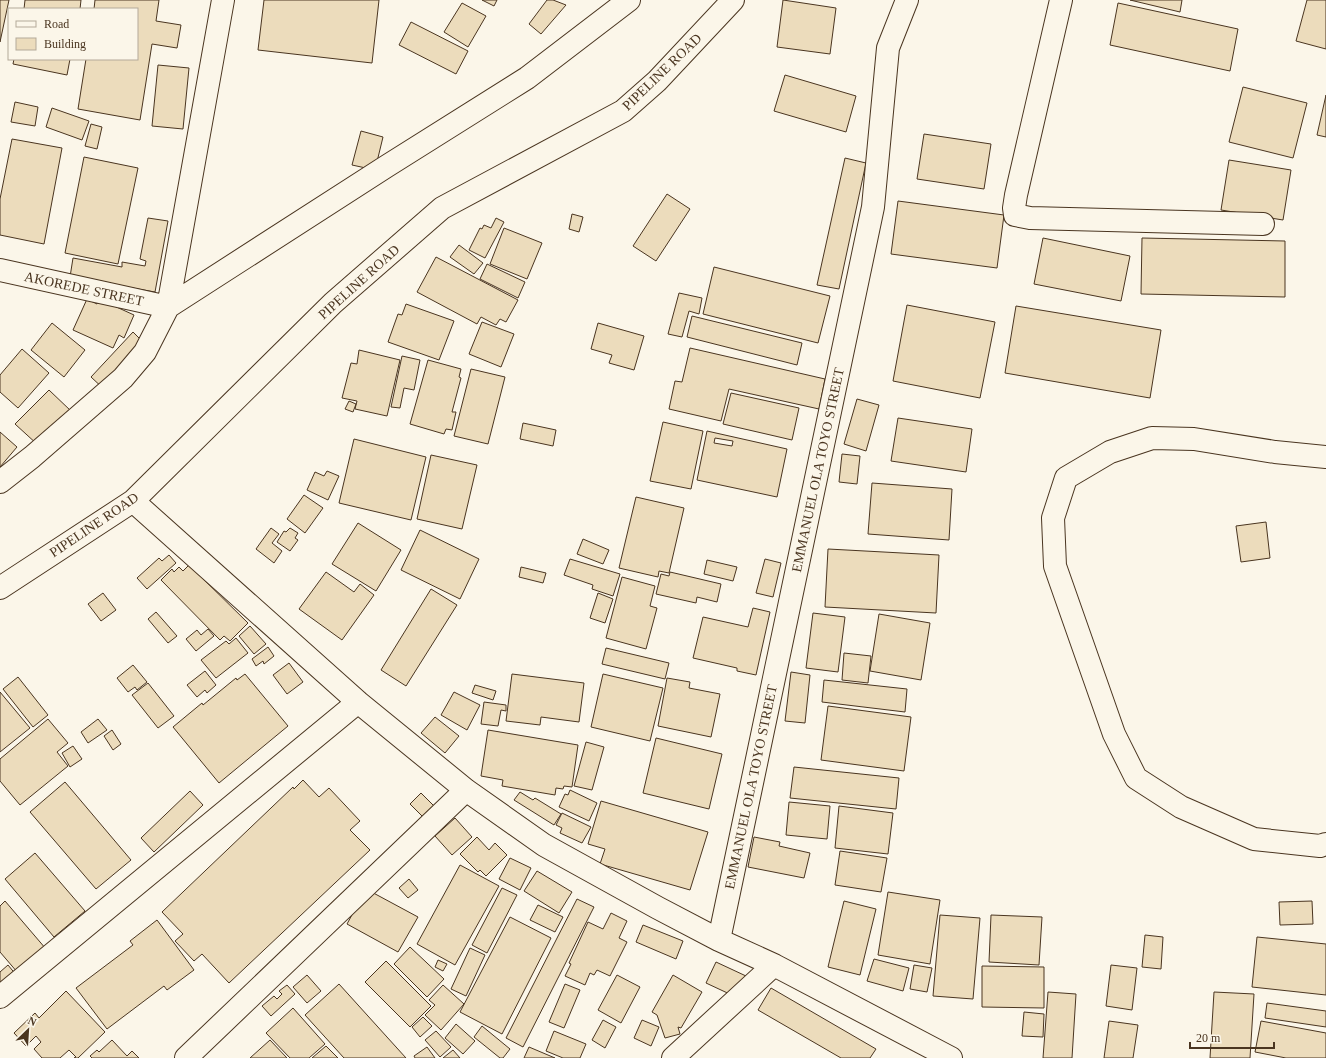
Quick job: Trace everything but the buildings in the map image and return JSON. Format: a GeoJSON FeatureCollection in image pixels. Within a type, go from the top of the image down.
{"type":"FeatureCollection","features":[{"type":"Feature","properties":{"kind":"street"},"geometry":{"type":"LineString","coordinates":[[0,482],[32,457],[123,378],[145,352],[168,307],[224,0]]}},
{"type":"Feature","properties":{"kind":"street"},"geometry":{"type":"LineString","coordinates":[[168,307],[380,170],[528,78],[628,0]]}},
{"type":"Feature","properties":{"kind":"street","name":"PIPELINE ROAD"},"geometry":{"type":"LineString","coordinates":[[0,588],[133,501],[333,303],[442,208],[623,111],[657,81],[733,0]]}},
{"type":"Feature","properties":{"kind":"street","name":"EMMANUEL OLA TOYO STREET"},"geometry":{"type":"LineString","coordinates":[[719,940],[874,207],[888,48],[907,0]]}},
{"type":"Feature","properties":{"kind":"street"},"geometry":{"type":"LineString","coordinates":[[1061,0],[1016,195],[1014,208],[1015,215],[1030,218],[1263,224]]}},
{"type":"Feature","properties":{"kind":"street","name":"AKOREDE STREET"},"geometry":{"type":"LineString","coordinates":[[0,270],[168,307]]}},
{"type":"Feature","properties":{"kind":"street"},"geometry":{"type":"LineString","coordinates":[[1326,457],[1276,452],[1194,439],[1152,438],[1110,452],[1066,478],[1053,518],[1055,566],[1114,734],[1136,778],[1182,807],[1254,838],[1320,846],[1326,844]]}},
{"type":"Feature","properties":{"kind":"street"},"geometry":{"type":"LineString","coordinates":[[133,501],[358,702],[466,790],[544,845],[719,940],[774,965],[951,1058]]}},
{"type":"Feature","properties":{"kind":"street"},"geometry":{"type":"LineString","coordinates":[[0,997],[358,702]]}},
{"type":"Feature","properties":{"kind":"street"},"geometry":{"type":"LineString","coordinates":[[186,1058],[466,790]]}},
{"type":"Feature","properties":{"kind":"street"},"geometry":{"type":"LineString","coordinates":[[673,1058],[774,965]]}}]}
